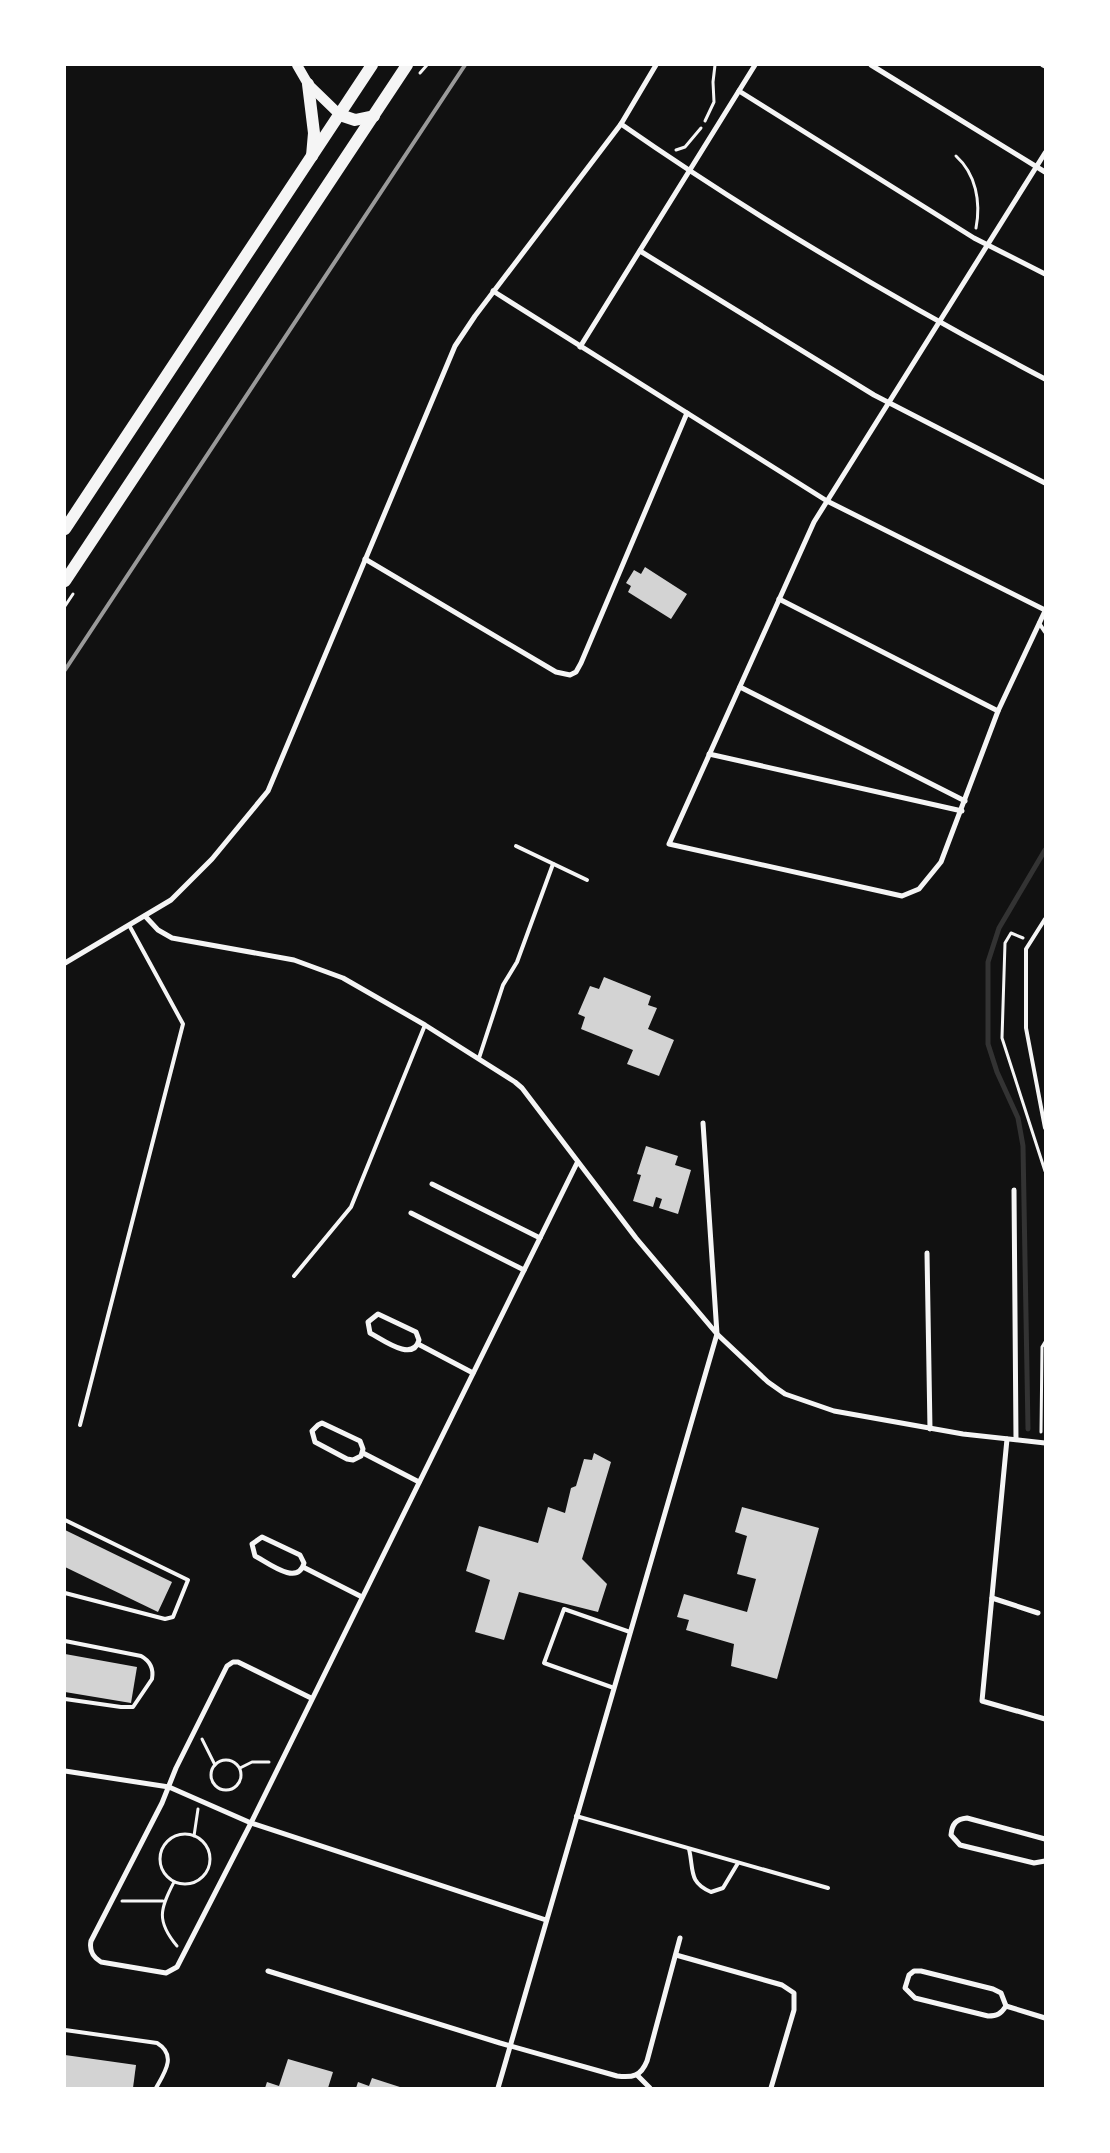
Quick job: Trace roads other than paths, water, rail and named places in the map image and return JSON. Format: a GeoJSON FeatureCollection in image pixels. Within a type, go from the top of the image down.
{"type":"FeatureCollection","features":[{"type":"Feature","properties":{"kind":"main road"},"geometry":{"type":"LineString","coordinates":[[297,65],[308,84],[340,115],[355,120],[374,116]]}},
{"type":"Feature","properties":{"kind":"main road"},"geometry":{"type":"LineString","coordinates":[[65,529],[372,65]]}},
{"type":"Feature","properties":{"kind":"main road"},"geometry":{"type":"LineString","coordinates":[[65,581],[407,65]]}},
{"type":"Feature","properties":{"kind":"main road"},"geometry":{"type":"LineString","coordinates":[[308,84],[314,132],[311,159]]}},
{"type":"Feature","properties":{"kind":"street"},"geometry":{"type":"LineString","coordinates":[[65,962],[171,900],[182,890],[268,791],[455,346],[493,291],[621,124],[656,65]]}},
{"type":"Feature","properties":{"kind":"street"},"geometry":{"type":"LineString","coordinates":[[580,347],[755,65]]}},
{"type":"Feature","properties":{"kind":"street"},"geometry":{"type":"LineString","coordinates":[[871,65],[1045,172]]}},
{"type":"Feature","properties":{"kind":"street"},"geometry":{"type":"LineString","coordinates":[[739,91],[974,238],[1045,274]]}},
{"type":"Feature","properties":{"kind":"street"},"geometry":{"type":"LineString","coordinates":[[621,124],[660,152],[938,322],[1045,378]]}},
{"type":"Feature","properties":{"kind":"street"},"geometry":{"type":"LineString","coordinates":[[493,291],[827,501],[1045,610],[998,711],[962,811],[941,862],[930,878],[919,889],[902,896],[669,844],[814,522],[827,501],[889,403],[938,322],[1045,153]]}},
{"type":"Feature","properties":{"kind":"street"},"geometry":{"type":"LineString","coordinates":[[640,251],[889,403],[1045,483]]}},
{"type":"Feature","properties":{"kind":"street"},"geometry":{"type":"LineString","coordinates":[[365,559],[556,672],[570,675],[576,672],[581,663],[687,414]]}},
{"type":"Feature","properties":{"kind":"street"},"geometry":{"type":"LineString","coordinates":[[779,599],[998,711]]}},
{"type":"Feature","properties":{"kind":"street"},"geometry":{"type":"LineString","coordinates":[[740,686],[965,801]]}},
{"type":"Feature","properties":{"kind":"street"},"geometry":{"type":"LineString","coordinates":[[709,754],[962,811]]}},
{"type":"Feature","properties":{"kind":"street"},"geometry":{"type":"LineString","coordinates":[[145,916],[158,930],[172,938],[308,964],[343,978],[425,1024],[522,1088],[577,1163],[636,1238],[717,1334],[768,1382],[796,1399],[834,1411],[963,1434],[1043,1442]]}},
{"type":"Feature","properties":{"kind":"street"},"geometry":{"type":"LineString","coordinates":[[498,2088],[717,1334],[703,1123]]}},
{"type":"Feature","properties":{"kind":"street"},"geometry":{"type":"LineString","coordinates":[[311,1698],[238,1662],[233,1662],[224,1671],[169,1787],[90,1941],[91,1953],[96,1959],[101,1962],[166,1973],[177,1967],[251,1824],[311,1698],[577,1163]]}},
{"type":"Feature","properties":{"kind":"street"},"geometry":{"type":"LineString","coordinates":[[432,1184],[540,1238]]}},
{"type":"Feature","properties":{"kind":"street"},"geometry":{"type":"LineString","coordinates":[[1014,1190],[1016,1440]]}},
{"type":"Feature","properties":{"kind":"street"},"geometry":{"type":"LineString","coordinates":[[412,1213],[524,1270]]}},
{"type":"Feature","properties":{"kind":"street"},"geometry":{"type":"LineString","coordinates":[[927,1253],[930,1428]]}},
{"type":"Feature","properties":{"kind":"street"},"geometry":{"type":"LineString","coordinates":[[382,1315],[413,1330],[418,1336],[418,1344],[412,1350],[403,1350],[370,1333],[368,1322],[373,1316],[382,1315]]}},
{"type":"Feature","properties":{"kind":"street"},"geometry":{"type":"LineString","coordinates":[[418,1344],[473,1373]]}},
{"type":"Feature","properties":{"kind":"street"},"geometry":{"type":"LineString","coordinates":[[363,1453],[356,1459],[347,1459],[315,1442],[312,1431],[318,1425],[327,1424],[360,1441],[363,1453],[419,1482]]}},
{"type":"Feature","properties":{"kind":"street"},"geometry":{"type":"LineString","coordinates":[[1007,1439],[982,1701],[1045,1719]]}},
{"type":"Feature","properties":{"kind":"street"},"geometry":{"type":"LineString","coordinates":[[266,1537],[298,1553],[303,1559],[302,1568],[296,1573],[287,1573],[255,1556],[252,1544],[258,1538],[266,1537]]}},
{"type":"Feature","properties":{"kind":"street"},"geometry":{"type":"LineString","coordinates":[[302,1568],[362,1597]]}},
{"type":"Feature","properties":{"kind":"street"},"geometry":{"type":"LineString","coordinates":[[992,1598],[1038,1613]]}},
{"type":"Feature","properties":{"kind":"street"},"geometry":{"type":"LineString","coordinates":[[65,1771],[169,1787],[251,1824],[546,1920]]}},
{"type":"Feature","properties":{"kind":"street"},"geometry":{"type":"LineString","coordinates":[[1045,1839],[967,1818],[960,1818],[954,1823],[952,1829],[952,1835],[960,1844],[1034,1863],[1045,1861]]}},
{"type":"Feature","properties":{"kind":"street"},"geometry":{"type":"LineString","coordinates":[[638,2076],[647,2061],[680,1938]]}},
{"type":"Feature","properties":{"kind":"street"},"geometry":{"type":"LineString","coordinates":[[676,1955],[782,1985],[794,1993],[796,2003],[771,2088]]}},
{"type":"Feature","properties":{"kind":"street"},"geometry":{"type":"LineString","coordinates":[[268,1970],[509,2046],[618,2076],[638,2076]]}},
{"type":"Feature","properties":{"kind":"street"},"geometry":{"type":"LineString","coordinates":[[914,1971],[921,1971],[994,1989],[1001,1993],[1006,2006],[996,2016],[988,2016],[915,1998],[906,1988],[906,1982],[914,1971]]}},
{"type":"Feature","properties":{"kind":"street"},"geometry":{"type":"LineString","coordinates":[[1006,2006],[1045,2018]]}},
{"type":"Feature","properties":{"kind":"street"},"geometry":{"type":"LineString","coordinates":[[638,2076],[650,2088]]}},
{"type":"Feature","properties":{"kind":"lane"},"geometry":{"type":"LineString","coordinates":[[1038,623],[1045,632]]}},
{"type":"Feature","properties":{"kind":"lane"},"geometry":{"type":"LineString","coordinates":[[516,846],[587,880]]}},
{"type":"Feature","properties":{"kind":"lane"},"geometry":{"type":"LineString","coordinates":[[479,1058],[503,985],[517,962],[553,864]]}},
{"type":"Feature","properties":{"kind":"lane"},"geometry":{"type":"LineString","coordinates":[[1045,919],[1026,949],[1026,1028],[1045,1128]]}},
{"type":"Feature","properties":{"kind":"lane"},"geometry":{"type":"LineString","coordinates":[[80,1425],[182,1024],[129,925]]}},
{"type":"Feature","properties":{"kind":"lane"},"geometry":{"type":"LineString","coordinates":[[294,1276],[351,1206],[425,1024]]}},
{"type":"Feature","properties":{"kind":"lane"},"geometry":{"type":"LineString","coordinates":[[65,1520],[188,1580],[173,1617],[165,1619],[65,1593]]}},
{"type":"Feature","properties":{"kind":"lane"},"geometry":{"type":"LineString","coordinates":[[614,1688],[544,1663],[564,1609],[630,1632]]}},
{"type":"Feature","properties":{"kind":"lane"},"geometry":{"type":"LineString","coordinates":[[65,1641],[141,1656],[150,1663],[153,1673],[152,1679],[133,1707],[121,1708],[65,1699]]}},
{"type":"Feature","properties":{"kind":"lane"},"geometry":{"type":"LineString","coordinates":[[576,1816],[828,1888]]}},
{"type":"Feature","properties":{"kind":"lane"},"geometry":{"type":"LineString","coordinates":[[689,1849],[693,1875],[699,1886],[711,1892],[723,1888],[738,1863]]}},
{"type":"Feature","properties":{"kind":"lane"},"geometry":{"type":"LineString","coordinates":[[65,2030],[157,2043],[165,2047],[169,2055],[167,2068],[156,2088]]}},
{"type":"Feature","properties":{"kind":"waterway"},"geometry":{"type":"LineString","coordinates":[[1028,1429],[1023,1146],[1018,1118],[997,1072],[988,1044],[988,962],[999,928],[1045,850]]}},
{"type":"Feature","properties":{"kind":"railway"},"geometry":{"type":"LineString","coordinates":[[65,670],[465,65]]}}]}
